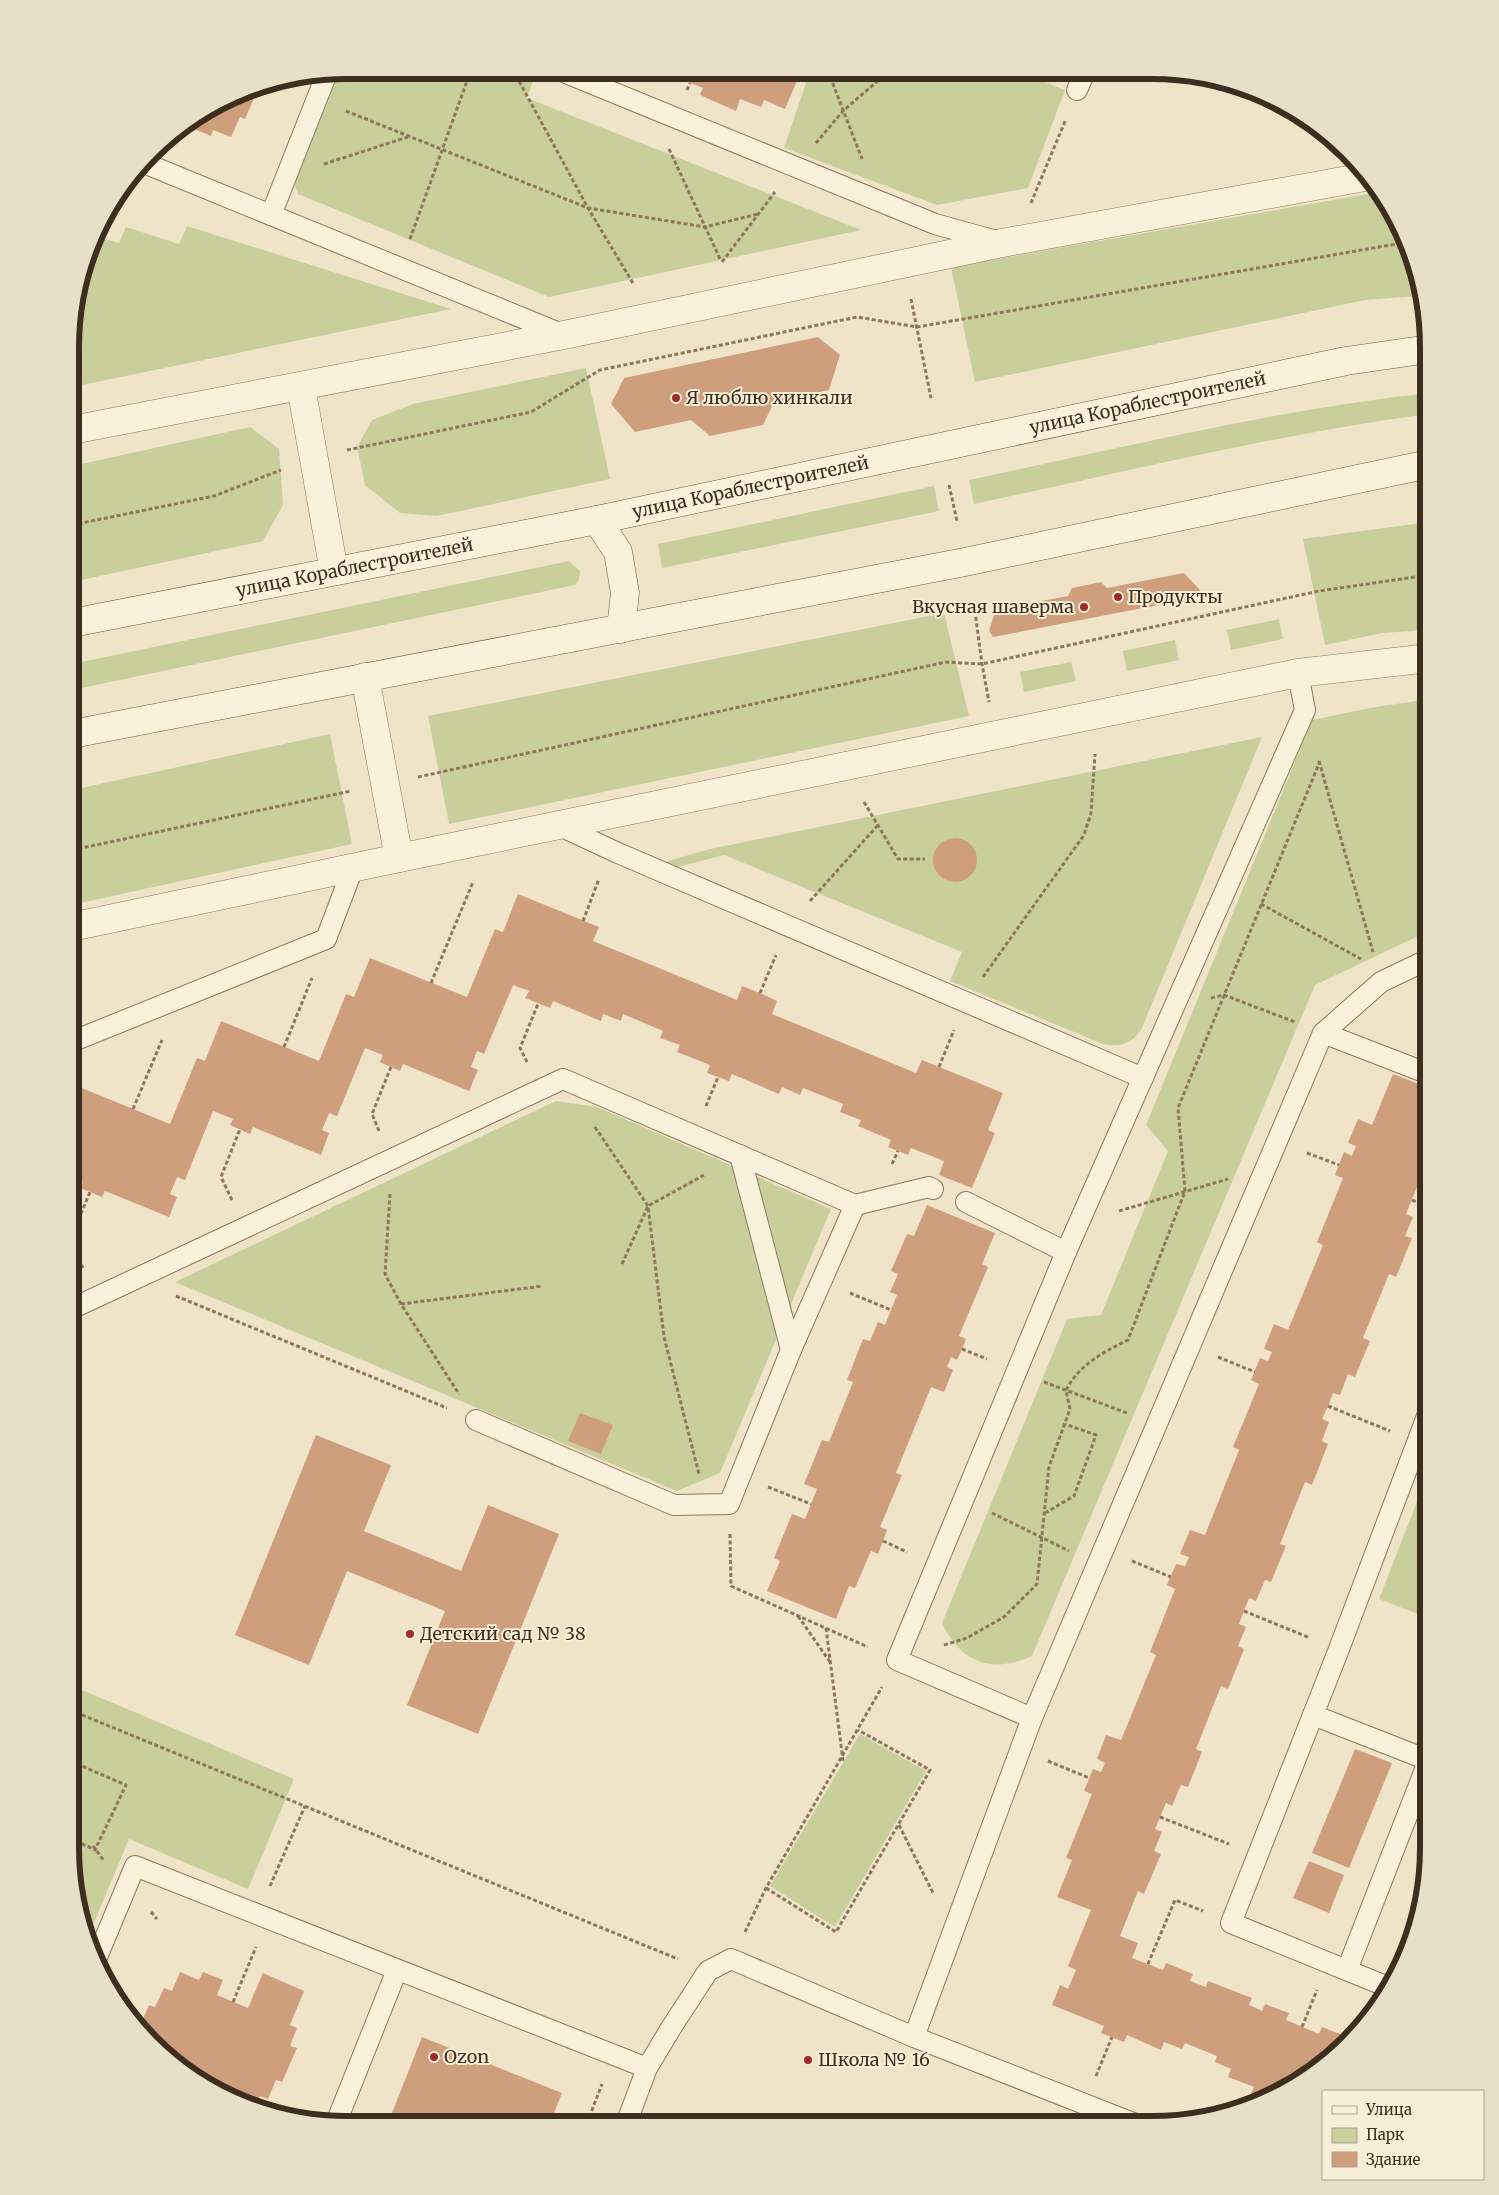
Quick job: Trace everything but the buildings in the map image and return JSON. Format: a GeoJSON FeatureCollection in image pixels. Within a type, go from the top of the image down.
{"type":"FeatureCollection","features":[{"type":"Feature","properties":{"kind":"street"},"geometry":{"type":"LineString","coordinates":[[79,429],[564,335],[1002,243],[1360,178]]}},
{"type":"Feature","properties":{"kind":"street","name":"улица Кораблестроителей"},"geometry":{"type":"LineString","coordinates":[[79,622],[597,520],[1346,361],[1420,350]]}},
{"type":"Feature","properties":{"kind":"street"},"geometry":{"type":"LineString","coordinates":[[301,387],[334,571]]}},
{"type":"Feature","properties":{"kind":"street"},"geometry":{"type":"LineString","coordinates":[[79,733],[966,562],[1420,466]]}},
{"type":"Feature","properties":{"kind":"street"},"geometry":{"type":"LineString","coordinates":[[597,520],[618,552],[625,593],[621,629]]}},
{"type":"Feature","properties":{"kind":"street"},"geometry":{"type":"LineString","coordinates":[[79,926],[1298,673],[1420,659]]}},
{"type":"Feature","properties":{"kind":"street"},"geometry":{"type":"LineString","coordinates":[[365,677],[399,858]]}},
{"type":"Feature","properties":{"kind":"lane"},"geometry":{"type":"LineString","coordinates":[[581,79],[934,224],[1002,243]]}},
{"type":"Feature","properties":{"kind":"lane"},"geometry":{"type":"LineString","coordinates":[[271,215],[324,80]]}},
{"type":"Feature","properties":{"kind":"lane"},"geometry":{"type":"LineString","coordinates":[[149,165],[564,335]]}},
{"type":"Feature","properties":{"kind":"lane"},"geometry":{"type":"LineString","coordinates":[[1032,1718],[897,1660],[1066,1252],[1305,710],[1298,673]]}},
{"type":"Feature","properties":{"kind":"lane"},"geometry":{"type":"LineString","coordinates":[[560,826],[1143,1078]]}},
{"type":"Feature","properties":{"kind":"lane"},"geometry":{"type":"LineString","coordinates":[[79,1039],[326,939],[353,868]]}},
{"type":"Feature","properties":{"kind":"lane"},"geometry":{"type":"LineString","coordinates":[[914,2037],[1032,1718],[1264,1168],[1323,1033],[1379,975],[1420,962]]}},
{"type":"Feature","properties":{"kind":"lane"},"geometry":{"type":"LineString","coordinates":[[1323,1033],[1420,1071]]}},
{"type":"Feature","properties":{"kind":"lane"},"geometry":{"type":"LineString","coordinates":[[79,1305],[563,1079],[855,1205],[929,1187],[933,1189]]}},
{"type":"Feature","properties":{"kind":"lane"},"geometry":{"type":"LineString","coordinates":[[740,1154],[791,1350]]}},
{"type":"Feature","properties":{"kind":"lane"},"geometry":{"type":"LineString","coordinates":[[966,1202],[1066,1252]]}},
{"type":"Feature","properties":{"kind":"lane"},"geometry":{"type":"LineString","coordinates":[[476,1420],[674,1505],[729,1504],[791,1350],[855,1205]]}},
{"type":"Feature","properties":{"kind":"lane"},"geometry":{"type":"LineString","coordinates":[[1383,1984],[1231,1923],[1420,1434]]}},
{"type":"Feature","properties":{"kind":"lane"},"geometry":{"type":"LineString","coordinates":[[1313,1715],[1420,1758]]}},
{"type":"Feature","properties":{"kind":"lane"},"geometry":{"type":"LineString","coordinates":[[1347,1970],[1420,1782]]}},
{"type":"Feature","properties":{"kind":"lane"},"geometry":{"type":"LineString","coordinates":[[100,1953],[135,1866],[647,2068]]}},
{"type":"Feature","properties":{"kind":"lane"},"geometry":{"type":"LineString","coordinates":[[629,2116],[647,2068],[708,1971],[731,1960],[914,2037],[1115,2116]]}},
{"type":"Feature","properties":{"kind":"lane"},"geometry":{"type":"LineString","coordinates":[[339,2116],[393,1980]]}},
{"type":"Feature","properties":{"kind":"path"},"geometry":{"type":"LineString","coordinates":[[400,267],[468,79]]}},
{"type":"Feature","properties":{"kind":"path"},"geometry":{"type":"LineString","coordinates":[[518,79],[588,208],[636,288]]}},
{"type":"Feature","properties":{"kind":"path"},"geometry":{"type":"LineString","coordinates":[[831,79],[863,162]]}},
{"type":"Feature","properties":{"kind":"path"},"geometry":{"type":"LineString","coordinates":[[722,262],[795,166],[843,110],[880,79]]}},
{"type":"Feature","properties":{"kind":"path"},"geometry":{"type":"LineString","coordinates":[[1030,207],[1081,81]]}},
{"type":"Feature","properties":{"kind":"path"},"geometry":{"type":"LineString","coordinates":[[317,99],[588,208],[705,227],[758,214]]}},
{"type":"Feature","properties":{"kind":"path"},"geometry":{"type":"LineString","coordinates":[[675,118],[666,141],[724,269]]}},
{"type":"Feature","properties":{"kind":"path"},"geometry":{"type":"LineString","coordinates":[[285,177],[409,136]]}},
{"type":"Feature","properties":{"kind":"path"},"geometry":{"type":"LineString","coordinates":[[79,525],[214,496],[313,457],[531,412],[600,370],[857,317],[917,327],[1400,243]]}},
{"type":"Feature","properties":{"kind":"path"},"geometry":{"type":"LineString","coordinates":[[910,296],[931,398]]}},
{"type":"Feature","properties":{"kind":"path"},"geometry":{"type":"LineString","coordinates":[[949,485],[957,521]]}},
{"type":"Feature","properties":{"kind":"path"},"geometry":{"type":"LineString","coordinates":[[414,778],[946,662],[982,664],[1319,591],[1420,576]]}},
{"type":"Feature","properties":{"kind":"path"},"geometry":{"type":"LineString","coordinates":[[974,604],[990,706]]}},
{"type":"Feature","properties":{"kind":"path"},"geometry":{"type":"LineString","coordinates":[[1305,710],[1379,975]]}},
{"type":"Feature","properties":{"kind":"path"},"geometry":{"type":"LineString","coordinates":[[939,1067],[966,1002],[1084,836],[1091,813],[1095,754]]}},
{"type":"Feature","properties":{"kind":"path"},"geometry":{"type":"LineString","coordinates":[[729,1504],[731,1586],[897,1660],[967,1638],[1004,1617],[1037,1584],[1040,1536],[1045,1513],[1049,1467],[1070,1409],[1066,1390],[1070,1382],[1092,1359],[1128,1340],[1185,1191],[1178,1108],[1320,761]]}},
{"type":"Feature","properties":{"kind":"path"},"geometry":{"type":"LineString","coordinates":[[79,849],[358,790]]}},
{"type":"Feature","properties":{"kind":"path"},"geometry":{"type":"LineString","coordinates":[[864,802],[898,859],[925,859]]}},
{"type":"Feature","properties":{"kind":"path"},"geometry":{"type":"LineString","coordinates":[[760,993],[788,926],[878,825]]}},
{"type":"Feature","properties":{"kind":"path"},"geometry":{"type":"LineString","coordinates":[[583,921],[601,875]]}},
{"type":"Feature","properties":{"kind":"path"},"geometry":{"type":"LineString","coordinates":[[431,983],[473,882]]}},
{"type":"Feature","properties":{"kind":"path"},"geometry":{"type":"LineString","coordinates":[[1261,904],[1379,975]]}},
{"type":"Feature","properties":{"kind":"path"},"geometry":{"type":"LineString","coordinates":[[284,1047],[326,939]]}},
{"type":"Feature","properties":{"kind":"path"},"geometry":{"type":"LineString","coordinates":[[1173,1009],[1224,995],[1323,1033]]}},
{"type":"Feature","properties":{"kind":"path"},"geometry":{"type":"LineString","coordinates":[[538,1004],[520,1048],[540,1089]]}},
{"type":"Feature","properties":{"kind":"path"},"geometry":{"type":"LineString","coordinates":[[133,1109],[165,1031],[156,1008]]}},
{"type":"Feature","properties":{"kind":"path"},"geometry":{"type":"LineString","coordinates":[[391,1067],[372,1114],[392,1159],[385,1274],[401,1304],[476,1420]]}},
{"type":"Feature","properties":{"kind":"path"},"geometry":{"type":"LineString","coordinates":[[595,1126],[648,1206],[664,1337],[707,1504]]}},
{"type":"Feature","properties":{"kind":"path"},"geometry":{"type":"LineString","coordinates":[[240,1129],[220,1177],[245,1228]]}},
{"type":"Feature","properties":{"kind":"path"},"geometry":{"type":"LineString","coordinates":[[622,1264],[648,1206],[740,1154]]}},
{"type":"Feature","properties":{"kind":"path"},"geometry":{"type":"LineString","coordinates":[[1079,1222],[1264,1168]]}},
{"type":"Feature","properties":{"kind":"path"},"geometry":{"type":"LineString","coordinates":[[79,1219],[90,1192]]}},
{"type":"Feature","properties":{"kind":"path"},"geometry":{"type":"LineString","coordinates":[[1412,1200],[1420,1203]]}},
{"type":"Feature","properties":{"kind":"path"},"geometry":{"type":"LineString","coordinates":[[821,1281],[891,1310]]}},
{"type":"Feature","properties":{"kind":"path"},"geometry":{"type":"LineString","coordinates":[[401,1304],[543,1286]]}},
{"type":"Feature","properties":{"kind":"path"},"geometry":{"type":"LineString","coordinates":[[173,1294],[476,1420]]}},
{"type":"Feature","properties":{"kind":"path"},"geometry":{"type":"LineString","coordinates":[[1189,1346],[1255,1372]]}},
{"type":"Feature","properties":{"kind":"path"},"geometry":{"type":"LineString","coordinates":[[1017,1372],[1156,1424]]}},
{"type":"Feature","properties":{"kind":"path"},"geometry":{"type":"LineString","coordinates":[[1328,1406],[1417,1442]]}},
{"type":"Feature","properties":{"kind":"path"},"geometry":{"type":"LineString","coordinates":[[1045,1513],[1074,1496],[1096,1435],[1065,1424]]}},
{"type":"Feature","properties":{"kind":"path"},"geometry":{"type":"LineString","coordinates":[[740,1475],[811,1504]]}},
{"type":"Feature","properties":{"kind":"path"},"geometry":{"type":"LineString","coordinates":[[964,1499],[1040,1536],[1100,1557],[1171,1577]]}},
{"type":"Feature","properties":{"kind":"path"},"geometry":{"type":"LineString","coordinates":[[1244,1611],[1338,1650]]}},
{"type":"Feature","properties":{"kind":"path"},"geometry":{"type":"LineString","coordinates":[[797,1615],[830,1662]]}},
{"type":"Feature","properties":{"kind":"path"},"geometry":{"type":"LineString","coordinates":[[826,1628],[843,1761]]}},
{"type":"Feature","properties":{"kind":"path"},"geometry":{"type":"LineString","coordinates":[[731,1960],[766,1888],[897,1660]]}},
{"type":"Feature","properties":{"kind":"path"},"geometry":{"type":"LineString","coordinates":[[79,1714],[708,1971]]}},
{"type":"Feature","properties":{"kind":"path"},"geometry":{"type":"LineString","coordinates":[[766,1888],[836,1932],[930,1770],[858,1730]]}},
{"type":"Feature","properties":{"kind":"path"},"geometry":{"type":"LineString","coordinates":[[1020,1750],[1089,1778]]}},
{"type":"Feature","properties":{"kind":"path"},"geometry":{"type":"LineString","coordinates":[[79,1765],[126,1785],[95,1850],[79,1842]]}},
{"type":"Feature","properties":{"kind":"path"},"geometry":{"type":"LineString","coordinates":[[233,2002],[305,1806]]}},
{"type":"Feature","properties":{"kind":"path"},"geometry":{"type":"LineString","coordinates":[[1160,1817],[1258,1856]]}},
{"type":"Feature","properties":{"kind":"path"},"geometry":{"type":"LineString","coordinates":[[898,1825],[953,1931]]}},
{"type":"Feature","properties":{"kind":"path"},"geometry":{"type":"LineString","coordinates":[[1148,1964],[1175,1900],[1231,1923]]}},
{"type":"Feature","properties":{"kind":"path"},"geometry":{"type":"LineString","coordinates":[[1302,2027],[1328,1963]]}},
{"type":"Feature","properties":{"kind":"path"},"geometry":{"type":"LineString","coordinates":[[1084,2104],[1112,2037]]}},
{"type":"Feature","properties":{"kind":"path"},"geometry":{"type":"LineString","coordinates":[[590,2116],[614,2055]]}},
{"type":"Feature","properties":{"kind":"green space"},"geometry":{"type":"Polygon","coordinates":[[[333,79],[534,79],[527,98],[861,230],[549,297],[298,194],[293,180],[333,79]]]}},
{"type":"Feature","properties":{"kind":"green space"},"geometry":{"type":"Polygon","coordinates":[[[807,79],[1038,79],[1065,90],[1028,188],[937,205],[784,148],[807,79]]]}},
{"type":"Feature","properties":{"kind":"green space"},"geometry":{"type":"Polygon","coordinates":[[[1372,193],[1393,228],[1400,244],[1415,296],[1365,300],[975,382],[951,267],[1372,193]]]}},
{"type":"Feature","properties":{"kind":"green space"},"geometry":{"type":"Polygon","coordinates":[[[187,226],[451,309],[79,386],[79,330],[81,312],[88,278],[102,238],[119,243],[126,227],[179,244],[187,226]]]}},
{"type":"Feature","properties":{"kind":"green space"},"geometry":{"type":"Polygon","coordinates":[[[586,368],[610,479],[437,516],[400,513],[365,485],[357,447],[372,420],[413,404],[586,368]]]}},
{"type":"Feature","properties":{"kind":"green space"},"geometry":{"type":"Polygon","coordinates":[[[1420,394],[1420,415],[1258,443],[974,504],[969,480],[1255,420],[1371,400],[1420,394]]]}},
{"type":"Feature","properties":{"kind":"green space"},"geometry":{"type":"Polygon","coordinates":[[[250,427],[279,449],[283,505],[263,541],[79,580],[79,464],[250,427]]]}},
{"type":"Feature","properties":{"kind":"green space"},"geometry":{"type":"Polygon","coordinates":[[[934,486],[939,511],[662,568],[658,544],[934,486]]]}},
{"type":"Feature","properties":{"kind":"green space"},"geometry":{"type":"Polygon","coordinates":[[[1420,523],[1420,631],[1382,633],[1325,645],[1303,539],[1420,523]]]}},
{"type":"Feature","properties":{"kind":"green space"},"geometry":{"type":"Polygon","coordinates":[[[569,561],[580,571],[579,580],[575,585],[79,689],[79,663],[569,561]]]}},
{"type":"Feature","properties":{"kind":"green space"},"geometry":{"type":"Polygon","coordinates":[[[944,613],[969,716],[449,824],[428,716],[944,613]]]}},
{"type":"Feature","properties":{"kind":"green space"},"geometry":{"type":"Polygon","coordinates":[[[1279,619],[1283,639],[1231,650],[1227,630],[1279,619]]]}},
{"type":"Feature","properties":{"kind":"green space"},"geometry":{"type":"Polygon","coordinates":[[[1175,640],[1179,660],[1127,671],[1123,651],[1175,640]]]}},
{"type":"Feature","properties":{"kind":"green space"},"geometry":{"type":"Polygon","coordinates":[[[1071,662],[1076,681],[1024,692],[1020,672],[1071,662]]]}},
{"type":"Feature","properties":{"kind":"green space"},"geometry":{"type":"Polygon","coordinates":[[[1420,700],[1420,935],[1315,985],[1032,1656],[1004,1664],[991,1664],[979,1661],[968,1656],[958,1648],[942,1623],[1067,1319],[1101,1315],[1168,1151],[1146,1125],[1312,720],[1420,700]]]}},
{"type":"Feature","properties":{"kind":"green space"},"geometry":{"type":"Polygon","coordinates":[[[330,734],[352,844],[79,903],[79,788],[330,734]]]}},
{"type":"Feature","properties":{"kind":"green space"},"geometry":{"type":"Polygon","coordinates":[[[1262,737],[1142,1028],[1135,1037],[1121,1045],[1103,1044],[950,981],[962,952],[724,855],[674,868],[661,863],[710,849],[1262,737]]]}},
{"type":"Feature","properties":{"kind":"green space"},"geometry":{"type":"Polygon","coordinates":[[[556,1101],[597,1107],[831,1209],[720,1473],[677,1491],[175,1282],[556,1101]]]}},
{"type":"Feature","properties":{"kind":"green space"},"geometry":{"type":"Polygon","coordinates":[[[1420,1494],[1420,1615],[1379,1599],[1420,1494]]]}},
{"type":"Feature","properties":{"kind":"green space"},"geometry":{"type":"Polygon","coordinates":[[[79,1689],[294,1779],[248,1889],[129,1839],[91,1929],[84,1900],[79,1865],[79,1689]]]}},
{"type":"Feature","properties":{"kind":"green space"},"geometry":{"type":"Polygon","coordinates":[[[860,1734],[926,1771],[835,1927],[770,1886],[860,1734]]]}},
{"type":"Feature","properties":{"kind":"place","name":"Я люблю хинкали"},"geometry":{"type":"Point","coordinates":[676,398]}},
{"type":"Feature","properties":{"kind":"place","name":"Продукты"},"geometry":{"type":"Point","coordinates":[1118,597]}},
{"type":"Feature","properties":{"kind":"place","name":"Вкусная шаверма"},"geometry":{"type":"Point","coordinates":[1084,607]}},
{"type":"Feature","properties":{"kind":"place","name":"Детский сад № 38"},"geometry":{"type":"Point","coordinates":[410,1634]}},
{"type":"Feature","properties":{"kind":"place","name":"Ozon"},"geometry":{"type":"Point","coordinates":[434,2057]}},
{"type":"Feature","properties":{"kind":"place","name":"Школа № 16"},"geometry":{"type":"Point","coordinates":[808,2060]}}]}
